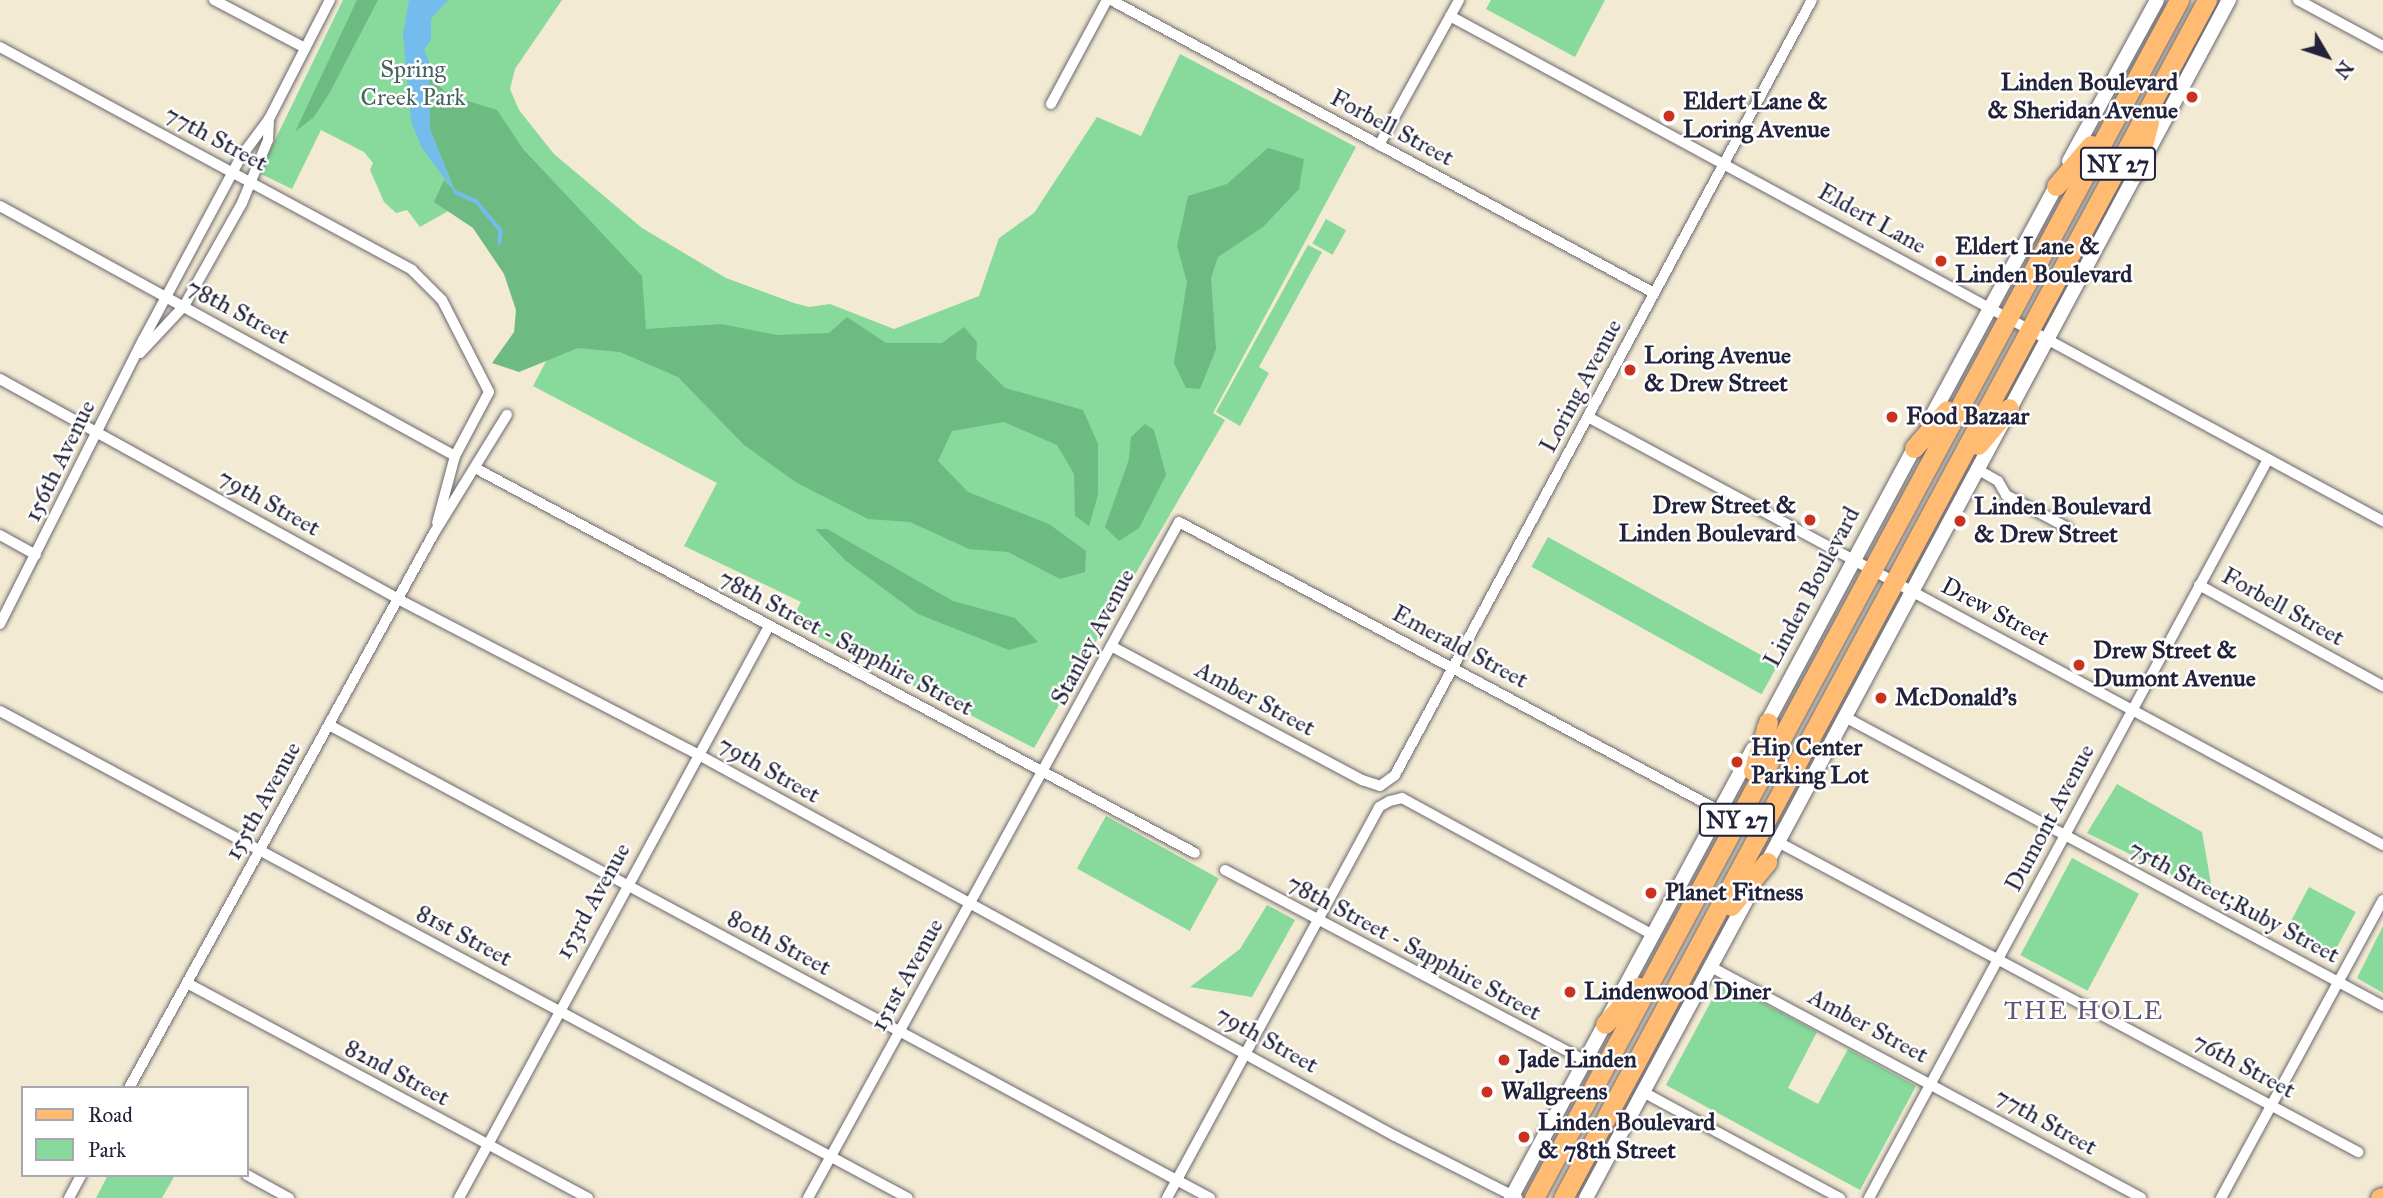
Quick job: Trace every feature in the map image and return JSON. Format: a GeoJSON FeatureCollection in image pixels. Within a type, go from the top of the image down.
{"type":"FeatureCollection","features":[{"type":"Feature","properties":{"kind":"highway","name":"Linden Boulevard"},"geometry":{"type":"LineString","coordinates":[[1534,1198],[1741,812],[1861,564],[1972,384],[2179,0]]}},
{"type":"Feature","properties":{"kind":"highway","name":"NY 27"},"geometry":{"type":"LineString","coordinates":[[1563,1198],[1703,939],[1905,587],[1954,472],[2038,333],[2157,92],[2207,0]]}},
{"type":"Feature","properties":{"kind":"highway"},"geometry":{"type":"LineString","coordinates":[[2136,172],[2157,92]]}},
{"type":"Feature","properties":{"kind":"highway"},"geometry":{"type":"LineString","coordinates":[[2056,186],[2115,118]]}},
{"type":"Feature","properties":{"kind":"highway"},"geometry":{"type":"LineString","coordinates":[[1914,448],[1972,384]]}},
{"type":"Feature","properties":{"kind":"highway"},"geometry":{"type":"LineString","coordinates":[[1954,472],[2009,408]]}},
{"type":"Feature","properties":{"kind":"highway"},"geometry":{"type":"LineString","coordinates":[[1741,812],[1768,722]]}},
{"type":"Feature","properties":{"kind":"highway"},"geometry":{"type":"LineString","coordinates":[[1703,939],[1767,862]]}},
{"type":"Feature","properties":{"kind":"highway"},"geometry":{"type":"LineString","coordinates":[[1605,1024],[1660,963]]}},
{"type":"Feature","properties":{"kind":"street"},"geometry":{"type":"LineString","coordinates":[[214,0],[305,48]]}},
{"type":"Feature","properties":{"kind":"street","name":"156th Avenue"},"geometry":{"type":"LineString","coordinates":[[0,624],[166,297],[255,133],[269,119],[330,0]]}},
{"type":"Feature","properties":{"kind":"street"},"geometry":{"type":"LineString","coordinates":[[1051,104],[1109,0]]}},
{"type":"Feature","properties":{"kind":"street","name":"Forbell Street"},"geometry":{"type":"LineString","coordinates":[[1109,0],[1654,293]]}},
{"type":"Feature","properties":{"kind":"street"},"geometry":{"type":"LineString","coordinates":[[1379,145],[1459,0]]}},
{"type":"Feature","properties":{"kind":"street","name":"Loring Avenue"},"geometry":{"type":"LineString","coordinates":[[1380,786],[1395,775],[1812,0]]}},
{"type":"Feature","properties":{"kind":"street","name":"Linden Boulevard"},"geometry":{"type":"LineString","coordinates":[[1514,1197],[1768,722],[1861,564],[1914,448],[2157,0]]}},
{"type":"Feature","properties":{"kind":"street"},"geometry":{"type":"LineString","coordinates":[[1586,1198],[1845,717],[1905,587],[1977,469],[2009,408],[2038,333],[2136,172],[2229,0]]}},
{"type":"Feature","properties":{"kind":"street"},"geometry":{"type":"LineString","coordinates":[[2298,0],[2383,46]]}},
{"type":"Feature","properties":{"kind":"street","name":"Eldert Lane"},"geometry":{"type":"LineString","coordinates":[[1450,16],[2383,521]]}},
{"type":"Feature","properties":{"kind":"street","name":"77th Street"},"geometry":{"type":"LineString","coordinates":[[0,47],[412,270],[442,300],[489,392]]}},
{"type":"Feature","properties":{"kind":"street","name":"156th Avenue"},"geometry":{"type":"LineString","coordinates":[[138,354],[184,306],[250,181],[268,140],[269,119]]}},
{"type":"Feature","properties":{"kind":"street","name":"78th Street"},"geometry":{"type":"LineString","coordinates":[[0,206],[455,456]]}},
{"type":"Feature","properties":{"kind":"street","name":"79th Street"},"geometry":{"type":"LineString","coordinates":[[0,379],[398,599],[699,755],[1514,1197]]}},
{"type":"Feature","properties":{"kind":"street","name":"155th Avenue"},"geometry":{"type":"LineString","coordinates":[[434,533],[455,456],[489,392]]}},
{"type":"Feature","properties":{"kind":"street","name":"155th Avenue"},"geometry":{"type":"LineString","coordinates":[[130,1086],[434,533],[477,468],[507,415]]}},
{"type":"Feature","properties":{"kind":"street","name":"Drew Street"},"geometry":{"type":"LineString","coordinates":[[1588,417],[2383,845]]}},
{"type":"Feature","properties":{"kind":"street","name":"Dumont Avenue"},"geometry":{"type":"LineString","coordinates":[[1869,1198],[2268,459]]}},
{"type":"Feature","properties":{"kind":"street","name":"78th Street - Sapphire Street"},"geometry":{"type":"LineString","coordinates":[[477,468],[1195,853]]}},
{"type":"Feature","properties":{"kind":"street"},"geometry":{"type":"LineString","coordinates":[[1977,469],[1998,481],[2006,495],[2067,528]]}},
{"type":"Feature","properties":{"kind":"street","name":"Emerald Street"},"geometry":{"type":"LineString","coordinates":[[1180,522],[1454,666],[1720,811]]}},
{"type":"Feature","properties":{"kind":"street","name":"Stanley Avenue"},"geometry":{"type":"LineString","coordinates":[[1044,772],[1180,522]]}},
{"type":"Feature","properties":{"kind":"street"},"geometry":{"type":"LineString","coordinates":[[0,535],[36,555]]}},
{"type":"Feature","properties":{"kind":"street","name":"Forbell Street"},"geometry":{"type":"LineString","coordinates":[[2200,585],[2383,685]]}},
{"type":"Feature","properties":{"kind":"street","name":"153rd Avenue"},"geometry":{"type":"LineString","coordinates":[[459,1198],[557,1010],[769,626]]}},
{"type":"Feature","properties":{"kind":"street","name":"Amber Street"},"geometry":{"type":"LineString","coordinates":[[1111,646],[1380,786]]}},
{"type":"Feature","properties":{"kind":"street","name":"81st Street"},"geometry":{"type":"LineString","coordinates":[[0,710],[908,1198]]}},
{"type":"Feature","properties":{"kind":"street","name":"75th Street;Ruby Street"},"geometry":{"type":"LineString","coordinates":[[1845,717],[2383,1006]]}},
{"type":"Feature","properties":{"kind":"street","name":"80th Street"},"geometry":{"type":"LineString","coordinates":[[329,725],[1210,1198]]}},
{"type":"Feature","properties":{"kind":"street","name":"151st Avenue"},"geometry":{"type":"LineString","coordinates":[[808,1198],[1044,772]]}},
{"type":"Feature","properties":{"kind":"street"},"geometry":{"type":"LineString","coordinates":[[1167,1198],[1379,807],[1390,801],[1402,798],[1653,935]]}},
{"type":"Feature","properties":{"kind":"street"},"geometry":{"type":"LineString","coordinates":[[1778,842],[1999,958]]}},
{"type":"Feature","properties":{"kind":"street","name":"78th Street - Sapphire Street"},"geometry":{"type":"LineString","coordinates":[[1225,870],[1316,921],[1585,1061]]}},
{"type":"Feature","properties":{"kind":"street"},"geometry":{"type":"LineString","coordinates":[[2221,1198],[2383,900]]}},
{"type":"Feature","properties":{"kind":"street","name":"76th Street"},"geometry":{"type":"LineString","coordinates":[[1999,958],[2358,1152]]}},
{"type":"Feature","properties":{"kind":"street","name":"Amber Street"},"geometry":{"type":"LineString","coordinates":[[1711,967],[1931,1083]]}},
{"type":"Feature","properties":{"kind":"street","name":"82nd Street"},"geometry":{"type":"LineString","coordinates":[[187,983],[588,1198]]}},
{"type":"Feature","properties":{"kind":"street","name":"77th Street"},"geometry":{"type":"LineString","coordinates":[[1931,1083],[2141,1198]]}},
{"type":"Feature","properties":{"kind":"street"},"geometry":{"type":"LineString","coordinates":[[1643,1092],[1840,1198]]}},
{"type":"Feature","properties":{"kind":"street"},"geometry":{"type":"LineString","coordinates":[[248,1176],[289,1198]]}},
{"type":"Feature","properties":{"kind":"street"},"geometry":{"type":"LineString","coordinates":[[69,1198],[80,1177]]}},
{"type":"Feature","properties":{"kind":"green space","name":"Spring Creek Park"},"geometry":{"type":"Polygon","coordinates":[[[343,0],[562,0],[515,69],[510,89],[519,110],[554,154],[642,228],[726,278],[809,307],[830,304],[894,329],[979,296],[999,238],[1034,213],[1097,117],[1141,136],[1180,54],[1356,147],[1213,413],[1225,420],[1034,748],[790,622],[801,602],[684,546],[717,483],[533,386],[608,243],[578,210],[471,198],[420,227],[407,210],[396,213],[384,202],[370,170],[373,163],[364,152],[321,130],[292,189],[259,173],[343,0]]]}},
{"type":"Feature","properties":{"kind":"green space"},"geometry":{"type":"Polygon","coordinates":[[[357,0],[378,0],[330,92],[314,117],[295,132],[357,0]]]}},
{"type":"Feature","properties":{"kind":"green space"},"geometry":{"type":"Polygon","coordinates":[[[1491,0],[1605,0],[1575,57],[1486,9],[1491,0]]]}},
{"type":"Feature","properties":{"kind":"green space"},"geometry":{"type":"Polygon","coordinates":[[[428,74],[448,95],[497,110],[523,149],[642,276],[646,329],[721,324],[777,335],[829,333],[847,317],[886,343],[942,343],[964,327],[977,342],[976,359],[1005,388],[1083,410],[1098,444],[1098,495],[1089,526],[1075,516],[1074,474],[1057,445],[1004,422],[952,431],[938,461],[968,492],[1049,524],[1086,551],[1085,572],[1060,579],[1008,552],[969,549],[910,522],[868,519],[797,483],[744,445],[678,377],[620,352],[578,348],[519,372],[492,363],[514,332],[516,310],[504,274],[473,228],[434,202],[444,180],[455,191],[430,129],[428,74]]]}},
{"type":"Feature","properties":{"kind":"green space"},"geometry":{"type":"Polygon","coordinates":[[[1268,148],[1304,159],[1299,189],[1263,227],[1218,257],[1211,278],[1216,349],[1200,389],[1186,388],[1174,363],[1187,282],[1177,246],[1188,196],[1227,184],[1268,148]]]}},
{"type":"Feature","properties":{"kind":"green space"},"geometry":{"type":"Polygon","coordinates":[[[1326,219],[1346,230],[1333,255],[1312,243],[1326,219]]]}},
{"type":"Feature","properties":{"kind":"green space"},"geometry":{"type":"Polygon","coordinates":[[[1308,245],[1322,252],[1259,367],[1269,373],[1240,426],[1216,412],[1308,245]]]}},
{"type":"Feature","properties":{"kind":"green space"},"geometry":{"type":"Polygon","coordinates":[[[1145,424],[1154,430],[1166,475],[1139,528],[1119,541],[1105,527],[1129,459],[1131,437],[1145,424]]]}},
{"type":"Feature","properties":{"kind":"green space"},"geometry":{"type":"Polygon","coordinates":[[[815,529],[827,529],[953,601],[1015,618],[1038,642],[1009,650],[918,614],[846,561],[815,529]]]}},
{"type":"Feature","properties":{"kind":"green space"},"geometry":{"type":"Polygon","coordinates":[[[1548,537],[1778,665],[1762,694],[1532,567],[1548,537]]]}},
{"type":"Feature","properties":{"kind":"green space"},"geometry":{"type":"Polygon","coordinates":[[[2117,784],[2202,832],[2213,895],[2087,833],[2117,784]]]}},
{"type":"Feature","properties":{"kind":"green space"},"geometry":{"type":"Polygon","coordinates":[[[1106,816],[1219,879],[1190,931],[1077,868],[1106,816]]]}},
{"type":"Feature","properties":{"kind":"green space"},"geometry":{"type":"Polygon","coordinates":[[[2072,858],[2139,894],[2087,991],[2020,955],[2072,858]]]}},
{"type":"Feature","properties":{"kind":"green space"},"geometry":{"type":"Polygon","coordinates":[[[2309,887],[2356,912],[2330,961],[2283,936],[2309,887]]]}},
{"type":"Feature","properties":{"kind":"green space"},"geometry":{"type":"Polygon","coordinates":[[[1267,905],[1295,920],[1252,997],[1190,987],[1240,949],[1267,905]]]}},
{"type":"Feature","properties":{"kind":"green space"},"geometry":{"type":"Polygon","coordinates":[[[2383,926],[2383,993],[2357,978],[2383,926]]]}},
{"type":"Feature","properties":{"kind":"green space"},"geometry":{"type":"Polygon","coordinates":[[[1722,981],[1817,1032],[1788,1088],[1818,1104],[1848,1049],[1916,1086],[1860,1190],[1666,1085],[1722,981]]]}},
{"type":"Feature","properties":{"kind":"green space"},"geometry":{"type":"Polygon","coordinates":[[[107,1177],[174,1177],[162,1198],[96,1198],[107,1177]]]}},
{"type":"Feature","properties":{"kind":"water"},"geometry":{"type":"Polygon","coordinates":[[[409,0],[448,0],[431,19],[431,40],[424,50],[429,62],[430,129],[456,194],[422,148],[411,121],[403,35],[409,0]]]}},
{"type":"Feature","properties":{"kind":"waterway"},"geometry":{"type":"LineString","coordinates":[[455,192],[477,202],[501,231],[500,243]]}},
{"type":"Feature","properties":{"kind":"place","name":"Linden Boulevard & Sheridan Avenue"},"geometry":{"type":"Point","coordinates":[2192,97]}},
{"type":"Feature","properties":{"kind":"place","name":"Eldert Lane & Loring Avenue"},"geometry":{"type":"Point","coordinates":[1669,116]}},
{"type":"Feature","properties":{"kind":"place","name":"Eldert Lane & Linden Boulevard"},"geometry":{"type":"Point","coordinates":[1941,261]}},
{"type":"Feature","properties":{"kind":"place","name":"Loring Avenue & Drew Street"},"geometry":{"type":"Point","coordinates":[1630,370]}},
{"type":"Feature","properties":{"kind":"place","name":"Food Bazaar"},"geometry":{"type":"Point","coordinates":[1892,417]}},
{"type":"Feature","properties":{"kind":"place","name":"Drew Street & Linden Boulevard"},"geometry":{"type":"Point","coordinates":[1810,520]}},
{"type":"Feature","properties":{"kind":"place","name":"Linden Boulevard & Drew Street"},"geometry":{"type":"Point","coordinates":[1960,521]}},
{"type":"Feature","properties":{"kind":"place","name":"Drew Street & Dumont Avenue"},"geometry":{"type":"Point","coordinates":[2079,665]}},
{"type":"Feature","properties":{"kind":"place","name":"McDonald's"},"geometry":{"type":"Point","coordinates":[1881,698]}},
{"type":"Feature","properties":{"kind":"place","name":"Hip Center Parking Lot"},"geometry":{"type":"Point","coordinates":[1737,762]}},
{"type":"Feature","properties":{"kind":"place","name":"Planet Fitness"},"geometry":{"type":"Point","coordinates":[1651,893]}},
{"type":"Feature","properties":{"kind":"place","name":"Lindenwood Diner"},"geometry":{"type":"Point","coordinates":[1570,992]}},
{"type":"Feature","properties":{"kind":"place","name":"Jade Linden"},"geometry":{"type":"Point","coordinates":[1504,1060]}},
{"type":"Feature","properties":{"kind":"place","name":"Wallgreens"},"geometry":{"type":"Point","coordinates":[1487,1092]}},
{"type":"Feature","properties":{"kind":"place","name":"Linden Boulevard & 78th Street"},"geometry":{"type":"Point","coordinates":[1524,1137]}},
{"type":"Feature","properties":{"kind":"district","name":"THE HOLE"},"geometry":{"type":"Point","coordinates":[2084,1011]}}]}
